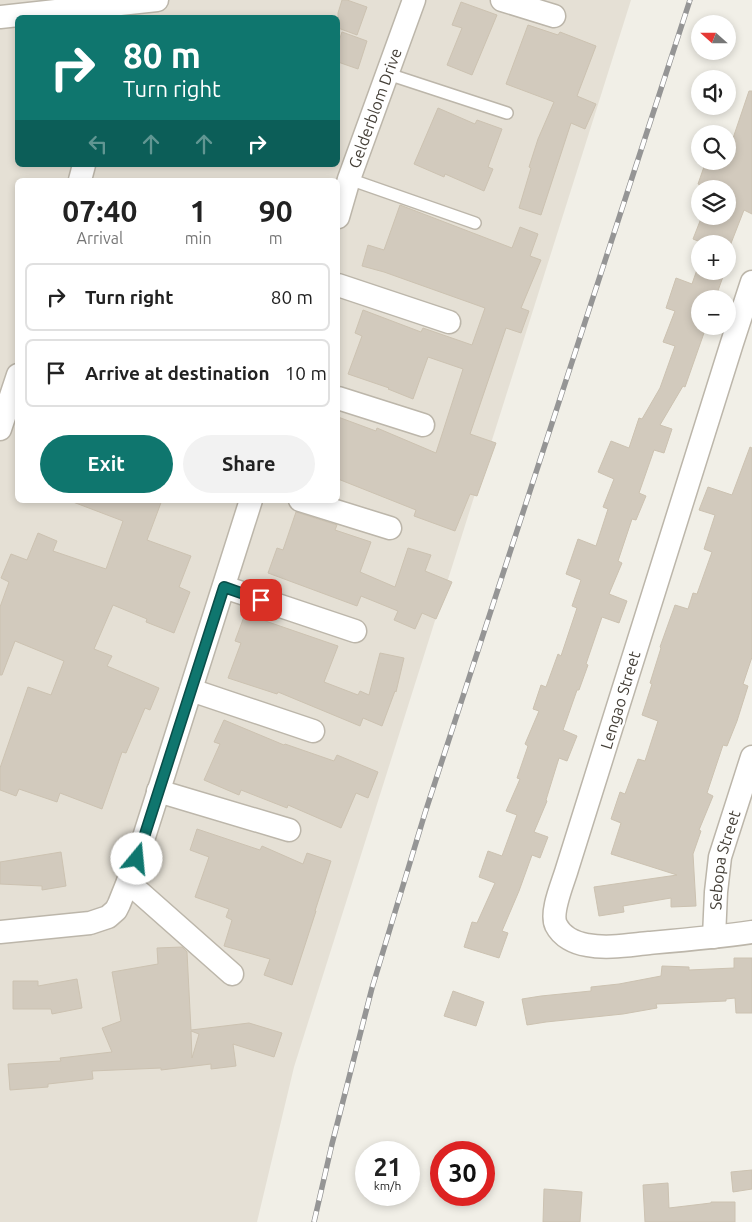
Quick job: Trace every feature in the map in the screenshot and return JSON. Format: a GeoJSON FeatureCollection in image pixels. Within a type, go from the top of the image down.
{"type":"FeatureCollection","features":[{"type":"Feature","properties":{"kind":"street"},"geometry":{"type":"LineString","coordinates":[[26,15],[131,7],[157,0]]}},
{"type":"Feature","properties":{"kind":"street","name":"Gelderblom Drive"},"geometry":{"type":"LineString","coordinates":[[340,210],[349,179],[414,0]]}},
{"type":"Feature","properties":{"kind":"street"},"geometry":{"type":"LineString","coordinates":[[502,0],[554,16]]}},
{"type":"Feature","properties":{"kind":"street"},"geometry":{"type":"LineString","coordinates":[[0,17],[15,16]]}},
{"type":"Feature","properties":{"kind":"street","name":"Lengao Street"},"geometry":{"type":"LineString","coordinates":[[752,282],[555,909],[556,925],[563,935],[575,942],[590,946],[608,947],[752,932]]}},
{"type":"Feature","properties":{"kind":"street"},"geometry":{"type":"LineString","coordinates":[[340,286],[449,322]]}},
{"type":"Feature","properties":{"kind":"street"},"geometry":{"type":"LineString","coordinates":[[0,429],[15,383]]}},
{"type":"Feature","properties":{"kind":"street"},"geometry":{"type":"LineString","coordinates":[[340,399],[423,425]]}},
{"type":"Feature","properties":{"kind":"street"},"geometry":{"type":"LineString","coordinates":[[0,932],[90,923],[108,917],[120,904],[137,859],[250,503]]}},
{"type":"Feature","properties":{"kind":"street"},"geometry":{"type":"LineString","coordinates":[[310,503],[390,528]]}},
{"type":"Feature","properties":{"kind":"street"},"geometry":{"type":"LineString","coordinates":[[224,587],[355,631]]}},
{"type":"Feature","properties":{"kind":"street"},"geometry":{"type":"LineString","coordinates":[[191,690],[312,730]]}},
{"type":"Feature","properties":{"kind":"street","name":"Sebopa Street"},"geometry":{"type":"LineString","coordinates":[[714,937],[720,857],[752,757]]}},
{"type":"Feature","properties":{"kind":"street"},"geometry":{"type":"LineString","coordinates":[[158,791],[289,830]]}},
{"type":"Feature","properties":{"kind":"street"},"geometry":{"type":"LineString","coordinates":[[128,882],[232,974]]}},
{"type":"Feature","properties":{"kind":"lane"},"geometry":{"type":"LineString","coordinates":[[388,74],[507,113]]}},
{"type":"Feature","properties":{"kind":"lane"},"geometry":{"type":"LineString","coordinates":[[349,179],[475,223]]}},
{"type":"Feature","properties":{"kind":"shaded area"},"geometry":{"type":"Polygon","coordinates":[[[0,0],[631,0],[294,1067],[257,1222],[0,1222],[0,0]]]}},
{"type":"Feature","properties":{"kind":"building"},"geometry":{"type":"Polygon","coordinates":[[[342,0],[367,7],[357,35],[340,29],[340,15],[338,13],[342,0]]]}},
{"type":"Feature","properties":{"kind":"building"},"geometry":{"type":"Polygon","coordinates":[[[461,2],[497,15],[472,75],[447,65],[462,28],[452,25],[461,2]]]}},
{"type":"Feature","properties":{"kind":"building"},"geometry":{"type":"Polygon","coordinates":[[[528,25],[558,35],[560,32],[596,46],[577,96],[596,104],[585,129],[571,123],[541,215],[519,208],[538,139],[554,102],[506,84],[528,25]]]}},
{"type":"Feature","properties":{"kind":"building"},"geometry":{"type":"Polygon","coordinates":[[[342,32],[367,41],[358,69],[340,63],[340,38],[342,32]]]}},
{"type":"Feature","properties":{"kind":"building"},"geometry":{"type":"Polygon","coordinates":[[[749,91],[752,91],[752,214],[744,210],[734,235],[695,235],[698,225],[736,225],[736,180],[699,180],[703,170],[736,170],[736,129],[749,91]]]}},
{"type":"Feature","properties":{"kind":"building"},"geometry":{"type":"Polygon","coordinates":[[[438,108],[475,124],[477,120],[502,129],[488,167],[493,169],[484,191],[445,174],[444,177],[414,164],[438,108]]]}},
{"type":"Feature","properties":{"kind":"building"},"geometry":{"type":"Polygon","coordinates":[[[400,205],[512,248],[520,227],[538,234],[530,256],[541,260],[521,308],[529,311],[521,333],[506,328],[470,434],[496,443],[477,496],[470,494],[455,531],[414,516],[416,510],[340,480],[340,418],[376,431],[377,428],[436,453],[463,369],[428,357],[413,399],[389,388],[348,374],[362,336],[355,333],[363,310],[421,332],[423,328],[472,345],[485,308],[362,266],[368,245],[384,250],[400,205]]]}},
{"type":"Feature","properties":{"kind":"building"},"geometry":{"type":"Polygon","coordinates":[[[676,278],[692,284],[693,280],[722,280],[718,290],[691,290],[691,335],[703,335],[685,387],[683,386],[660,425],[672,429],[664,453],[654,450],[639,493],[646,496],[636,520],[632,519],[618,561],[622,563],[609,594],[627,601],[619,623],[602,617],[586,664],[588,665],[563,730],[577,736],[567,761],[559,758],[547,801],[534,832],[548,837],[540,858],[532,855],[502,931],[508,933],[499,958],[464,947],[472,922],[477,923],[495,883],[479,877],[488,851],[502,856],[517,815],[506,811],[520,779],[517,778],[528,746],[525,744],[539,711],[533,709],[541,685],[546,687],[558,654],[561,656],[577,608],[572,606],[581,580],[566,574],[578,539],[596,546],[608,509],[603,507],[614,479],[598,472],[611,441],[629,448],[639,418],[642,419],[660,388],[675,346],[663,342],[675,311],[666,308],[676,278]]]}},
{"type":"Feature","properties":{"kind":"building"},"geometry":{"type":"Polygon","coordinates":[[[750,447],[752,448],[752,657],[743,684],[748,686],[737,721],[727,746],[723,745],[707,793],[713,796],[699,830],[701,831],[693,854],[696,906],[671,907],[671,898],[623,906],[624,912],[599,916],[594,887],[677,875],[611,854],[621,823],[611,819],[620,792],[625,794],[638,759],[645,761],[658,721],[642,715],[652,684],[650,683],[660,647],[675,605],[688,609],[693,593],[697,594],[712,552],[704,549],[715,515],[699,510],[708,487],[732,495],[750,447]]]}},
{"type":"Feature","properties":{"kind":"building"},"geometry":{"type":"Polygon","coordinates":[[[76,503],[161,503],[147,540],[191,556],[179,587],[190,592],[174,633],[146,622],[147,619],[113,605],[94,649],[112,656],[107,666],[159,688],[150,710],[145,708],[126,753],[122,752],[102,809],[60,793],[57,802],[19,789],[16,796],[0,790],[0,768],[28,687],[51,695],[64,661],[15,641],[2,675],[0,675],[0,607],[9,582],[1,578],[11,554],[27,560],[38,533],[57,541],[53,551],[106,569],[123,521],[76,503]]]}},
{"type":"Feature","properties":{"kind":"building"},"geometry":{"type":"Polygon","coordinates":[[[296,512],[337,525],[335,530],[371,542],[360,572],[395,587],[408,548],[431,555],[425,571],[452,582],[436,619],[422,613],[415,629],[394,620],[398,611],[361,596],[357,606],[268,573],[277,548],[283,550],[296,512]]]}},
{"type":"Feature","properties":{"kind":"building"},"geometry":{"type":"Polygon","coordinates":[[[245,614],[338,646],[324,682],[358,695],[360,691],[369,695],[380,653],[404,658],[396,692],[382,726],[363,718],[360,726],[278,692],[277,694],[228,678],[241,643],[235,641],[245,614]]]}},
{"type":"Feature","properties":{"kind":"building"},"geometry":{"type":"Polygon","coordinates":[[[224,720],[284,745],[334,761],[337,755],[378,772],[368,798],[356,793],[341,828],[288,805],[287,808],[241,790],[239,795],[204,780],[220,744],[214,742],[224,720]]]}},
{"type":"Feature","properties":{"kind":"building"},"geometry":{"type":"Polygon","coordinates":[[[197,829],[260,850],[262,846],[303,864],[307,853],[331,861],[292,985],[264,975],[270,959],[224,946],[232,920],[226,917],[229,909],[195,897],[209,857],[190,850],[197,829]]]}},
{"type":"Feature","properties":{"kind":"building"},"geometry":{"type":"Polygon","coordinates":[[[61,852],[66,886],[42,890],[42,886],[0,884],[0,862],[61,852]]]}},
{"type":"Feature","properties":{"kind":"building"},"geometry":{"type":"Polygon","coordinates":[[[182,947],[187,952],[191,1030],[249,1023],[282,1033],[274,1057],[233,1044],[236,1066],[211,1069],[211,1064],[161,1070],[161,1068],[92,1071],[93,1079],[48,1084],[48,1087],[10,1090],[8,1064],[61,1061],[60,1058],[112,1052],[102,1028],[121,1021],[112,972],[158,964],[157,948],[182,947]],[[191,1031],[192,1058],[199,1034],[191,1031]]]}},
{"type":"Feature","properties":{"kind":"building"},"geometry":{"type":"Polygon","coordinates":[[[734,958],[752,958],[752,1013],[736,1013],[735,998],[726,999],[726,1001],[656,1004],[657,1008],[623,1014],[527,1025],[522,999],[591,991],[591,987],[661,976],[662,966],[689,967],[689,970],[734,968],[734,958]]]}},
{"type":"Feature","properties":{"kind":"building"},"geometry":{"type":"Polygon","coordinates":[[[77,979],[82,1008],[52,1014],[51,1009],[13,1009],[13,981],[38,981],[38,986],[77,979]]]}},
{"type":"Feature","properties":{"kind":"building"},"geometry":{"type":"Polygon","coordinates":[[[453,991],[484,1002],[476,1026],[444,1016],[453,991]]]}},
{"type":"Feature","properties":{"kind":"building"},"geometry":{"type":"Polygon","coordinates":[[[752,1170],[752,1189],[733,1192],[731,1172],[752,1170]]]}},
{"type":"Feature","properties":{"kind":"building"},"geometry":{"type":"Polygon","coordinates":[[[668,1183],[669,1208],[711,1202],[735,1202],[735,1222],[645,1222],[643,1185],[668,1183]]]}},
{"type":"Feature","properties":{"kind":"building"},"geometry":{"type":"Polygon","coordinates":[[[544,1189],[582,1192],[580,1222],[543,1222],[544,1189]]]}},
{"type":"Feature","properties":{"kind":"railway"},"geometry":{"type":"LineString","coordinates":[[314,1222],[372,988],[425,813],[690,0]]}},
{"type":"Feature","properties":{"kind":"route"},"geometry":{"type":"LineString","coordinates":[[137,859],[224,587],[261,600]]}}]}
